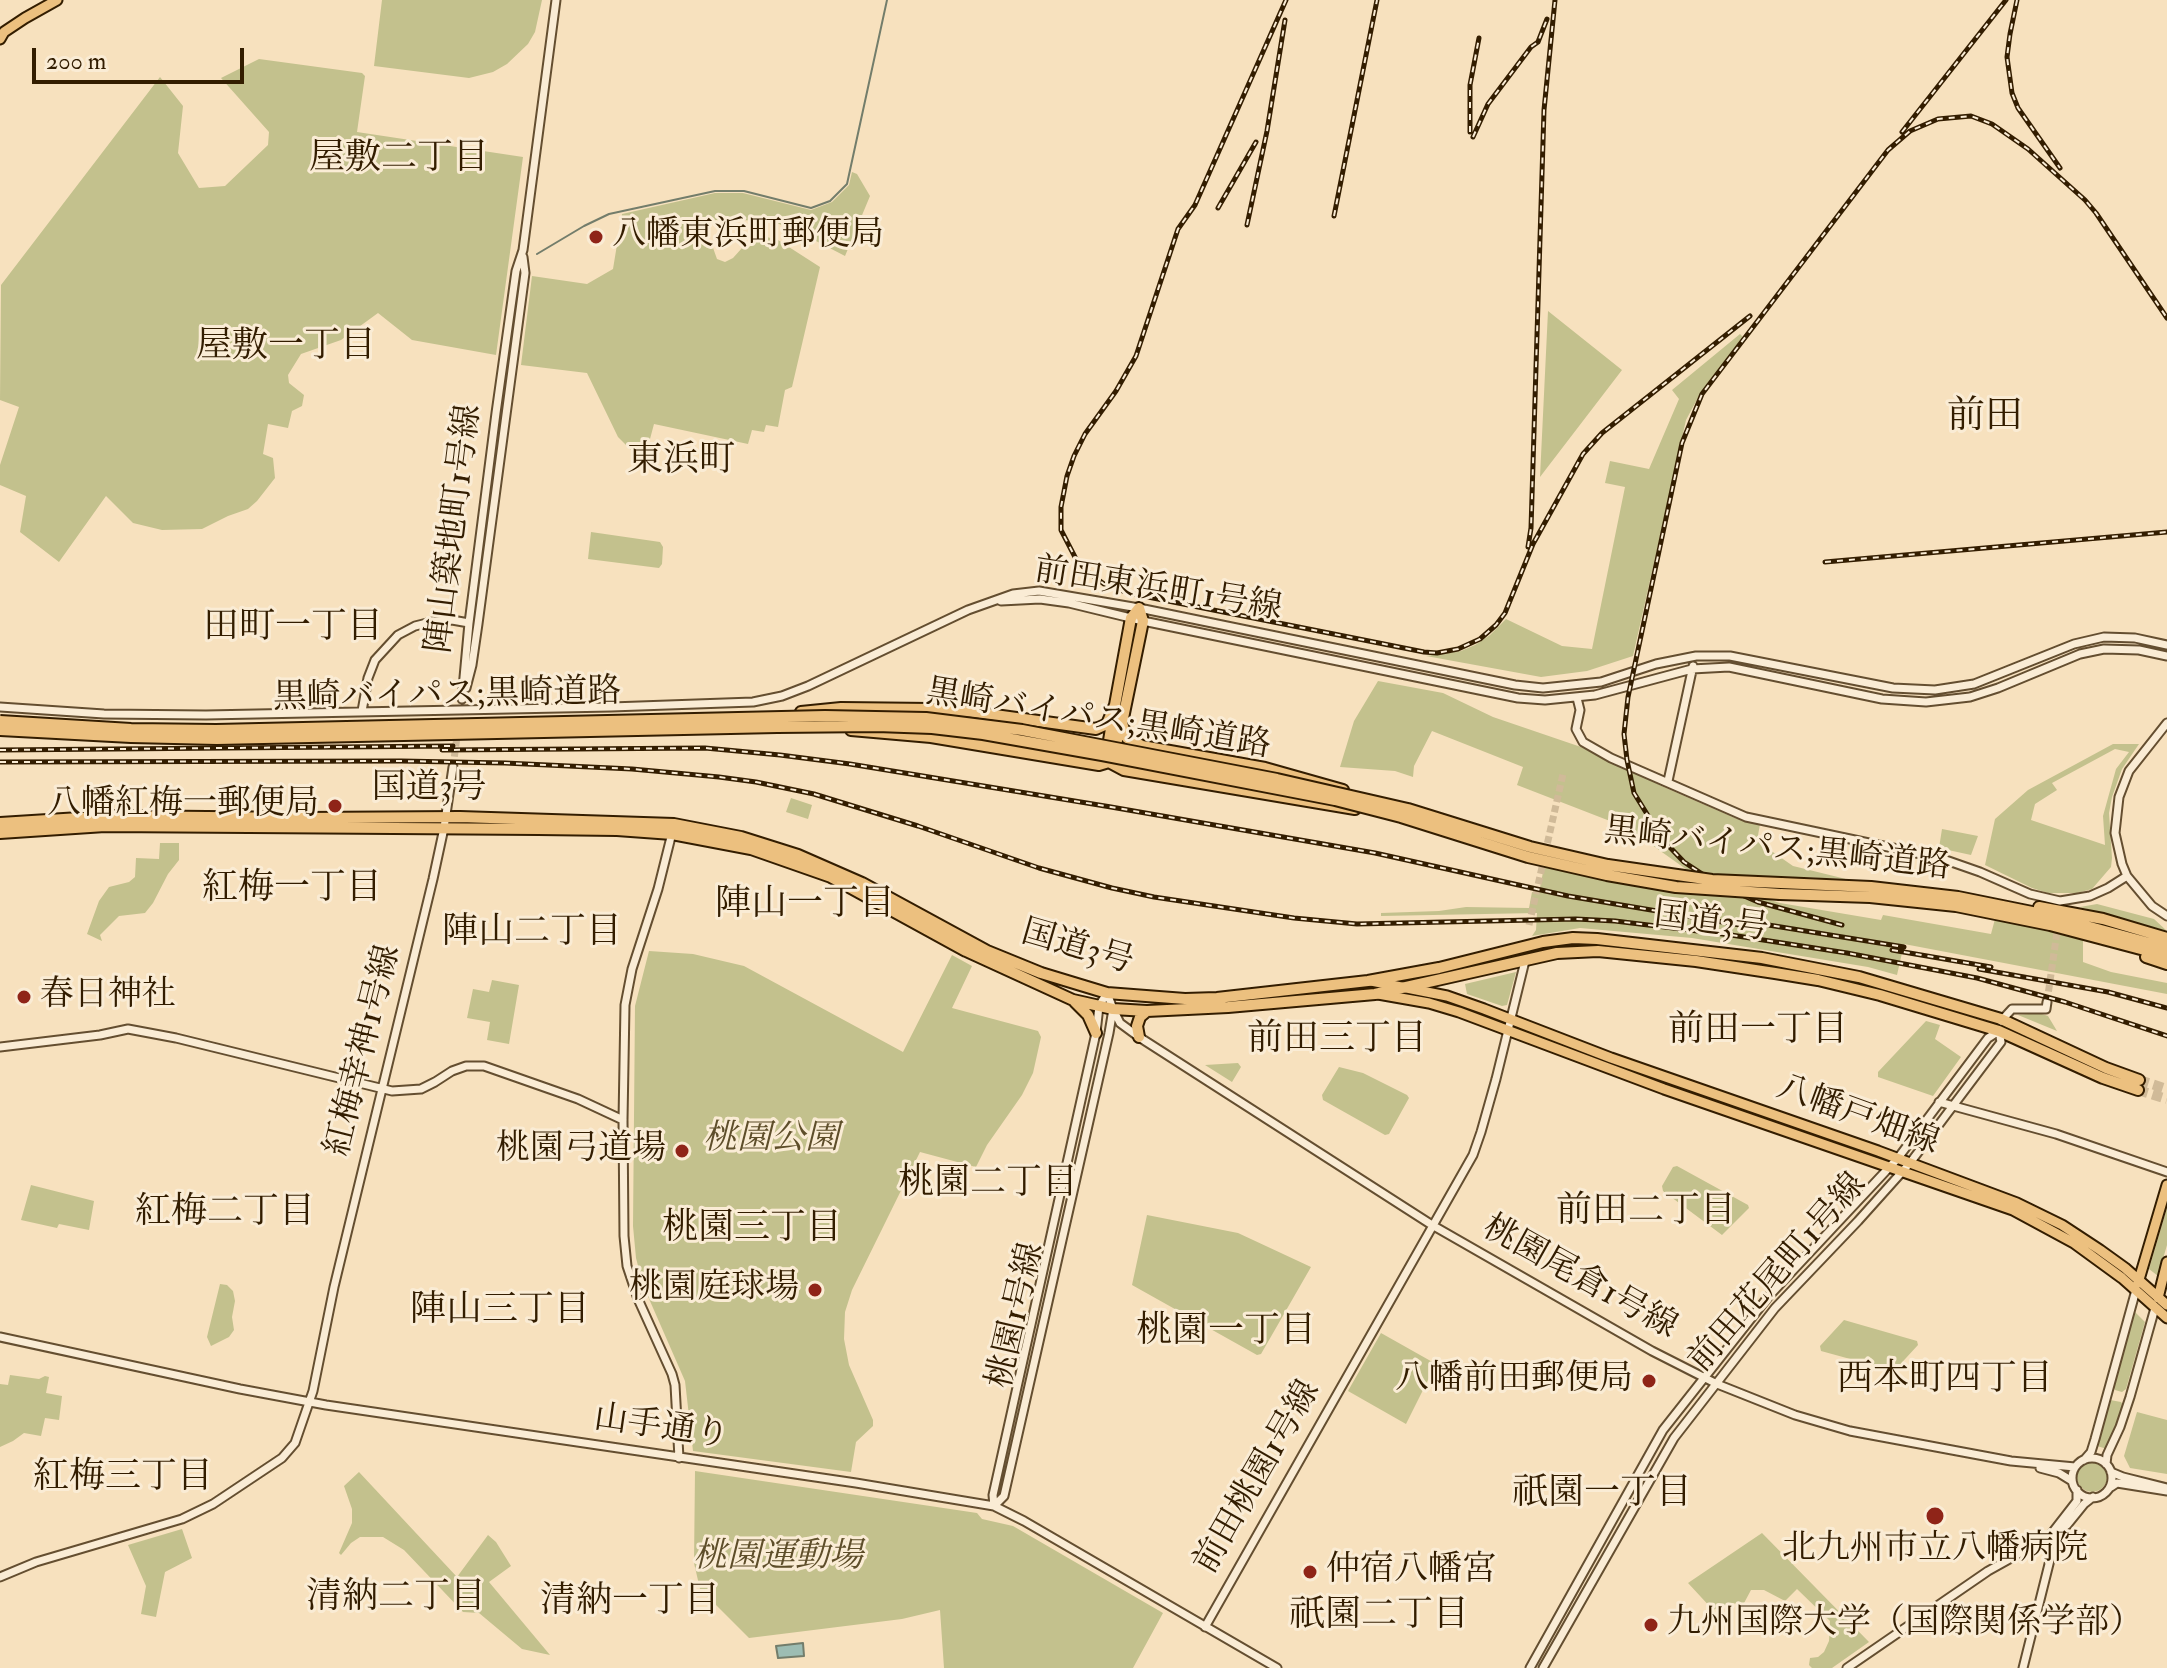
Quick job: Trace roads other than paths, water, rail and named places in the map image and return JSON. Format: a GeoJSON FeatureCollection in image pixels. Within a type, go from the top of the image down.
{"type":"FeatureCollection","features":[{"type":"Feature","properties":{"kind":"highway"},"geometry":{"type":"LineString","coordinates":[[1109,762],[1107,751],[1115,705],[1137,616]]}},
{"type":"Feature","properties":{"kind":"highway"},"geometry":{"type":"LineString","coordinates":[[777,727],[887,732],[1099,765],[1109,762],[1122,723],[1137,616]]}},
{"type":"Feature","properties":{"kind":"highway"},"geometry":{"type":"LineString","coordinates":[[734,719],[841,708],[891,707],[973,712],[1096,729],[1107,724],[1115,705]]}},
{"type":"Feature","properties":{"kind":"highway","name":"黒崎バイパス;黒崎道路"},"geometry":{"type":"LineString","coordinates":[[0,721],[131,729],[216,730],[825,716],[902,717],[1010,728],[1277,779],[1608,865],[1780,889],[1956,906],[2050,925],[2167,956]]}},
{"type":"Feature","properties":{"kind":"highway"},"geometry":{"type":"LineString","coordinates":[[1122,723],[1127,738],[1134,743],[1277,771],[1404,813]]}},
{"type":"Feature","properties":{"kind":"highway","name":"黒崎バイパス;黒崎道路"},"geometry":{"type":"LineString","coordinates":[[0,730],[217,739],[777,727],[932,728],[983,734],[1404,813]]}},
{"type":"Feature","properties":{"kind":"highway"},"geometry":{"type":"LineString","coordinates":[[1109,762],[1124,770],[1404,813]]}},
{"type":"Feature","properties":{"kind":"highway","name":"国道3号"},"geometry":{"type":"LineString","coordinates":[[0,823],[111,816],[444,822]]}},
{"type":"Feature","properties":{"kind":"highway","name":"国道3号"},"geometry":{"type":"LineString","coordinates":[[0,833],[105,826],[618,821],[741,837],[798,855],[852,877],[987,951],[1041,973],[1107,993],[1185,999],[1217,998],[1368,981],[1439,968],[1543,942],[1597,939],[1711,951],[1859,977],[2000,1025],[2103,1078],[2139,1085]]}},
{"type":"Feature","properties":{"kind":"highway","name":"国道3号"},"geometry":{"type":"LineString","coordinates":[[673,829],[751,849],[831,877],[966,951],[1073,1000],[1113,1009],[1147,1011],[1228,1007],[1375,994],[1557,953],[1598,951],[1696,961],[1818,980],[2000,1025]]}},
{"type":"Feature","properties":{"kind":"highway","name":"黒崎バイパス;黒崎道路"},"geometry":{"type":"LineString","coordinates":[[1780,889],[1871,887],[1958,897],[2042,914],[2167,948]]}},
{"type":"Feature","properties":{"kind":"highway"},"geometry":{"type":"LineString","coordinates":[[1958,897],[2072,913],[2167,938]]}},
{"type":"Feature","properties":{"kind":"highway"},"geometry":{"type":"LineString","coordinates":[[2050,925],[2167,964]]}},
{"type":"Feature","properties":{"kind":"highway"},"geometry":{"type":"LineString","coordinates":[[1073,1000],[1088,1015],[1096,1033]]}},
{"type":"Feature","properties":{"kind":"highway"},"geometry":{"type":"LineString","coordinates":[[1139,1037],[1137,1026],[1140,1017],[1147,1011]]}},
{"type":"Feature","properties":{"kind":"main road"},"geometry":{"type":"LineString","coordinates":[[0,39],[4,32],[57,0]]}},
{"type":"Feature","properties":{"kind":"main road","name":"八幡戸畑線"},"geometry":{"type":"LineString","coordinates":[[1368,981],[1447,996],[1664,1089],[2013,1210],[2074,1243],[2158,1296],[2167,1305]]}},
{"type":"Feature","properties":{"kind":"main road","name":"八幡戸畑線"},"geometry":{"type":"LineString","coordinates":[[1375,994],[1429,1003],[1611,1058],[1898,1158],[2045,1215],[2100,1250],[2138,1285],[2155,1308],[2167,1318]]}},
{"type":"Feature","properties":{"kind":"main road"},"geometry":{"type":"LineString","coordinates":[[2138,1285],[2167,1185]]}},
{"type":"Feature","properties":{"kind":"main road"},"geometry":{"type":"LineString","coordinates":[[2155,1308],[2167,1262]]}},
{"type":"Feature","properties":{"kind":"street","name":"陣山築地町1号線"},"geometry":{"type":"LineString","coordinates":[[523,250],[525,273],[478,624],[472,665],[462,699],[469,623],[516,271],[523,250],[556,0]]}},
{"type":"Feature","properties":{"kind":"street","name":"前田東浜町1号線"},"geometry":{"type":"LineString","coordinates":[[0,707],[166,715],[753,702],[808,686],[968,610],[1013,594],[1039,591],[1137,616],[1518,698],[1545,700],[1595,695],[1692,669],[1729,667],[1882,699],[1926,702],[1952,700],[1984,692],[2080,654],[2104,649],[2139,650],[2167,656]]}},
{"type":"Feature","properties":{"kind":"street","name":"前田東浜町1号線"},"geometry":{"type":"LineString","coordinates":[[1137,616],[1543,688],[1601,682],[1656,664],[1696,656],[1730,656],[1893,688],[1935,690],[1974,684],[2074,644],[2104,637],[2135,638],[2167,645]]}},
{"type":"Feature","properties":{"kind":"street"},"geometry":{"type":"LineString","coordinates":[[362,711],[375,660],[398,635],[415,626],[435,621],[469,623]]}},
{"type":"Feature","properties":{"kind":"street"},"geometry":{"type":"LineString","coordinates":[[1668,781],[1696,656]]}},
{"type":"Feature","properties":{"kind":"street"},"geometry":{"type":"LineString","coordinates":[[1577,698],[1580,710],[1576,729],[1583,742],[1611,758],[1746,817],[1940,858],[2060,904],[2090,896],[2127,876]]}},
{"type":"Feature","properties":{"kind":"street"},"geometry":{"type":"LineString","coordinates":[[2167,723],[2129,771],[2119,797],[2115,833],[2127,876],[2152,906],[2167,916]]}},
{"type":"Feature","properties":{"kind":"street"},"geometry":{"type":"LineString","coordinates":[[444,822],[453,767]]}},
{"type":"Feature","properties":{"kind":"street","name":"紅梅幸神1号線"},"geometry":{"type":"LineString","coordinates":[[0,1577],[36,1562],[182,1519],[213,1504],[282,1458],[295,1443],[313,1391],[334,1287],[444,822]]}},
{"type":"Feature","properties":{"kind":"street"},"geometry":{"type":"LineString","coordinates":[[673,829],[629,980],[625,1005],[624,1236],[627,1266],[638,1299],[672,1374],[677,1395],[679,1458]]}},
{"type":"Feature","properties":{"kind":"street","name":"前田桃園1号線"},"geometry":{"type":"LineString","coordinates":[[1205,1627],[1473,1155],[1525,961]]}},
{"type":"Feature","properties":{"kind":"street"},"geometry":{"type":"LineString","coordinates":[[1107,993],[1120,1023],[1109,1033]]}},
{"type":"Feature","properties":{"kind":"street","name":"桃園1号線"},"geometry":{"type":"LineString","coordinates":[[994,1506],[993,1495],[1096,1033],[1099,1006],[1107,993]]}},
{"type":"Feature","properties":{"kind":"street"},"geometry":{"type":"LineString","coordinates":[[2000,1025],[2012,1009],[2046,1009],[2047,1002]]}},
{"type":"Feature","properties":{"kind":"street","name":"桃園1号線"},"geometry":{"type":"LineString","coordinates":[[994,1506],[1004,1496],[1113,1009]]}},
{"type":"Feature","properties":{"kind":"street","name":"桃園尾倉1号線"},"geometry":{"type":"LineString","coordinates":[[1120,1023],[1432,1225],[1705,1379],[1795,1415],[1850,1431],[2011,1461],[2075,1467]]}},
{"type":"Feature","properties":{"kind":"street","name":"前田花尾町1号線"},"geometry":{"type":"LineString","coordinates":[[1530,1668],[1663,1430],[1768,1297],[1898,1158],[2000,1025]]}},
{"type":"Feature","properties":{"kind":"street","name":"前田花尾町1号線"},"geometry":{"type":"LineString","coordinates":[[1543,1668],[1674,1438],[1775,1308],[1910,1163],[2001,1042],[2000,1025]]}},
{"type":"Feature","properties":{"kind":"street"},"geometry":{"type":"LineString","coordinates":[[0,1047],[128,1029],[392,1091],[421,1089],[452,1071],[466,1066],[484,1066],[578,1099],[623,1120]]}},
{"type":"Feature","properties":{"kind":"street"},"geometry":{"type":"LineString","coordinates":[[1939,1102],[2056,1134],[2167,1172]]}},
{"type":"Feature","properties":{"kind":"street"},"geometry":{"type":"LineString","coordinates":[[2072,1481],[2075,1467],[2091,1452],[2138,1285]]}},
{"type":"Feature","properties":{"kind":"street"},"geometry":{"type":"LineString","coordinates":[[2106,1464],[2130,1397],[2155,1308]]}},
{"type":"Feature","properties":{"kind":"street","name":"山手通り"},"geometry":{"type":"LineString","coordinates":[[0,1337],[308,1402],[994,1506],[1277,1668]]}},
{"type":"Feature","properties":{"kind":"street"},"geometry":{"type":"LineString","coordinates":[[2084,1460],[2096,1458],[2106,1464],[2112,1478],[2109,1488]]}},
{"type":"Feature","properties":{"kind":"street"},"geometry":{"type":"LineString","coordinates":[[2011,1461],[2059,1473],[2072,1481],[2084,1496],[2101,1495],[2117,1483],[2167,1490]]}},
{"type":"Feature","properties":{"kind":"street"},"geometry":{"type":"LineString","coordinates":[[2111,1472],[2167,1490]]}},
{"type":"Feature","properties":{"kind":"street"},"geometry":{"type":"LineString","coordinates":[[2023,1668],[2051,1556],[2049,1537],[2077,1501],[2077,1490]]}},
{"type":"Feature","properties":{"kind":"street"},"geometry":{"type":"LineString","coordinates":[[1847,1668],[1988,1571],[2067,1525],[2093,1497]]}},
{"type":"Feature","properties":{"kind":"water"},"geometry":{"type":"Polygon","coordinates":[[[803,1643],[804,1656],[778,1658],[776,1646],[803,1643]]]}},
{"type":"Feature","properties":{"kind":"waterway"},"geometry":{"type":"LineString","coordinates":[[537,254],[609,214],[715,191],[744,191],[811,208],[830,201],[847,184],[887,0]]}},
{"type":"Feature","properties":{"kind":"tunnel"},"geometry":{"type":"LineString","coordinates":[[453,767],[462,699]]}},
{"type":"Feature","properties":{"kind":"tunnel"},"geometry":{"type":"LineString","coordinates":[[1529,925],[1563,774]]}},
{"type":"Feature","properties":{"kind":"tunnel"},"geometry":{"type":"LineString","coordinates":[[2047,1002],[2058,925]]}},
{"type":"Feature","properties":{"kind":"tunnel"},"geometry":{"type":"LineString","coordinates":[[2139,1080],[2167,1089]]}},
{"type":"Feature","properties":{"kind":"tunnel"},"geometry":{"type":"LineString","coordinates":[[2138,1090],[2167,1099]]}},
{"type":"Feature","properties":{"kind":"railway"},"geometry":{"type":"LineString","coordinates":[[1286,0],[1195,205],[1178,229],[1136,356],[1116,391],[1085,434],[1067,476],[1061,507],[1061,530],[1076,559],[1104,584],[1128,593],[1424,652],[1458,649],[1480,639],[1505,613],[1533,544],[1583,454],[1602,433],[1750,316]]}},
{"type":"Feature","properties":{"kind":"railway"},"geometry":{"type":"LineString","coordinates":[[1334,216],[1377,0]]}},
{"type":"Feature","properties":{"kind":"railway"},"geometry":{"type":"LineString","coordinates":[[1528,547],[1544,110],[1555,0]]}},
{"type":"Feature","properties":{"kind":"railway"},"geometry":{"type":"LineString","coordinates":[[1902,132],[2006,0]]}},
{"type":"Feature","properties":{"kind":"railway"},"geometry":{"type":"LineString","coordinates":[[2017,0],[2007,57],[2012,93],[2018,108],[2060,168]]}},
{"type":"Feature","properties":{"kind":"railway"},"geometry":{"type":"LineString","coordinates":[[1473,137],[1488,104],[1538,42],[1547,19]]}},
{"type":"Feature","properties":{"kind":"railway"},"geometry":{"type":"LineString","coordinates":[[1247,225],[1267,131],[1285,20]]}},
{"type":"Feature","properties":{"kind":"railway"},"geometry":{"type":"LineString","coordinates":[[1470,132],[1470,85],[1479,38]]}},
{"type":"Feature","properties":{"kind":"railway"},"geometry":{"type":"LineString","coordinates":[[1842,925],[1758,902],[1719,885],[1684,862],[1663,840],[1634,793],[1624,734],[1628,697],[1682,443],[1702,394],[1888,150],[1910,131],[1938,119],[1971,116],[1992,124],[2028,149],[2096,213],[2167,318]]}},
{"type":"Feature","properties":{"kind":"railway"},"geometry":{"type":"LineString","coordinates":[[1218,208],[1256,142]]}},
{"type":"Feature","properties":{"kind":"railway"},"geometry":{"type":"LineString","coordinates":[[1825,562],[2167,532]]}},
{"type":"Feature","properties":{"kind":"railway"},"geometry":{"type":"LineString","coordinates":[[0,750],[453,746]]}},
{"type":"Feature","properties":{"kind":"railway"},"geometry":{"type":"LineString","coordinates":[[442,750],[705,748],[850,764],[1375,853],[1568,896],[1758,928]]}},
{"type":"Feature","properties":{"kind":"railway"},"geometry":{"type":"LineString","coordinates":[[0,762],[505,763],[719,777],[814,794],[1039,868],[1154,897],[1357,924],[1576,919],[1731,935],[1977,978],[2065,1002],[2167,1036]]}},
{"type":"Feature","properties":{"kind":"railway"},"geometry":{"type":"LineString","coordinates":[[1750,922],[1904,947]]}},
{"type":"Feature","properties":{"kind":"railway"},"geometry":{"type":"LineString","coordinates":[[1892,950],[1991,967]]}},
{"type":"Feature","properties":{"kind":"railway"},"geometry":{"type":"LineString","coordinates":[[1979,969],[2108,992],[2167,1008]]}},
{"type":"Feature","properties":{"kind":"place","name":"八幡東浜町郵便局"},"geometry":{"type":"Point","coordinates":[596,237]}},
{"type":"Feature","properties":{"kind":"place","name":"八幡紅梅一郵便局"},"geometry":{"type":"Point","coordinates":[335,806]}},
{"type":"Feature","properties":{"kind":"place","name":"春日神社"},"geometry":{"type":"Point","coordinates":[24,997]}},
{"type":"Feature","properties":{"kind":"place","name":"桃園弓道場"},"geometry":{"type":"Point","coordinates":[682,1151]}},
{"type":"Feature","properties":{"kind":"place","name":"桃園庭球場"},"geometry":{"type":"Point","coordinates":[815,1290]}},
{"type":"Feature","properties":{"kind":"place","name":"八幡前田郵便局"},"geometry":{"type":"Point","coordinates":[1649,1381]}},
{"type":"Feature","properties":{"kind":"place","name":"北九州市立八幡病院"},"geometry":{"type":"Point","coordinates":[1935,1516]}},
{"type":"Feature","properties":{"kind":"place","name":"仲宿八幡宮"},"geometry":{"type":"Point","coordinates":[1310,1572]}},
{"type":"Feature","properties":{"kind":"place","name":"九州国際大学（国際関係学部）"},"geometry":{"type":"Point","coordinates":[1651,1625]}},
{"type":"Feature","properties":{"kind":"district","name":"屋敷二丁目"},"geometry":{"type":"Point","coordinates":[399,160]}},
{"type":"Feature","properties":{"kind":"district","name":"屋敷一丁目"},"geometry":{"type":"Point","coordinates":[286,348]}},
{"type":"Feature","properties":{"kind":"district","name":"前田"},"geometry":{"type":"Point","coordinates":[1985,419]}},
{"type":"Feature","properties":{"kind":"district","name":"東浜町"},"geometry":{"type":"Point","coordinates":[681,462]}},
{"type":"Feature","properties":{"kind":"district","name":"田町一丁目"},"geometry":{"type":"Point","coordinates":[293,629]}},
{"type":"Feature","properties":{"kind":"district","name":"紅梅一丁目"},"geometry":{"type":"Point","coordinates":[292,890]}},
{"type":"Feature","properties":{"kind":"district","name":"陣山一丁目"},"geometry":{"type":"Point","coordinates":[805,906]}},
{"type":"Feature","properties":{"kind":"district","name":"陣山二丁目"},"geometry":{"type":"Point","coordinates":[532,934]}},
{"type":"Feature","properties":{"kind":"district","name":"前田一丁目"},"geometry":{"type":"Point","coordinates":[1758,1032]}},
{"type":"Feature","properties":{"kind":"district","name":"前田三丁目"},"geometry":{"type":"Point","coordinates":[1337,1041]}},
{"type":"Feature","properties":{"kind":"district","name":"桃園二丁目"},"geometry":{"type":"Point","coordinates":[988,1185]}},
{"type":"Feature","properties":{"kind":"district","name":"前田二丁目"},"geometry":{"type":"Point","coordinates":[1646,1213]}},
{"type":"Feature","properties":{"kind":"district","name":"紅梅二丁目"},"geometry":{"type":"Point","coordinates":[225,1214]}},
{"type":"Feature","properties":{"kind":"district","name":"桃園三丁目"},"geometry":{"type":"Point","coordinates":[752,1230]}},
{"type":"Feature","properties":{"kind":"district","name":"陣山三丁目"},"geometry":{"type":"Point","coordinates":[500,1312]}},
{"type":"Feature","properties":{"kind":"district","name":"桃園一丁目"},"geometry":{"type":"Point","coordinates":[1226,1333]}},
{"type":"Feature","properties":{"kind":"district","name":"西本町四丁目"},"geometry":{"type":"Point","coordinates":[1945,1381]}},
{"type":"Feature","properties":{"kind":"district","name":"紅梅三丁目"},"geometry":{"type":"Point","coordinates":[123,1479]}},
{"type":"Feature","properties":{"kind":"district","name":"祇園一丁目"},"geometry":{"type":"Point","coordinates":[1602,1495]}},
{"type":"Feature","properties":{"kind":"district","name":"清納二丁目"},"geometry":{"type":"Point","coordinates":[396,1599]}},
{"type":"Feature","properties":{"kind":"district","name":"清納一丁目"},"geometry":{"type":"Point","coordinates":[630,1603]}},
{"type":"Feature","properties":{"kind":"district","name":"祇園二丁目"},"geometry":{"type":"Point","coordinates":[1379,1617]}},
{"type":"Feature","properties":{"kind":"park label","name":"桃園公園"},"geometry":{"type":"Point","coordinates":[771,1141]}},
{"type":"Feature","properties":{"kind":"park label","name":"桃園運動場"},"geometry":{"type":"Point","coordinates":[778,1559]}}]}
